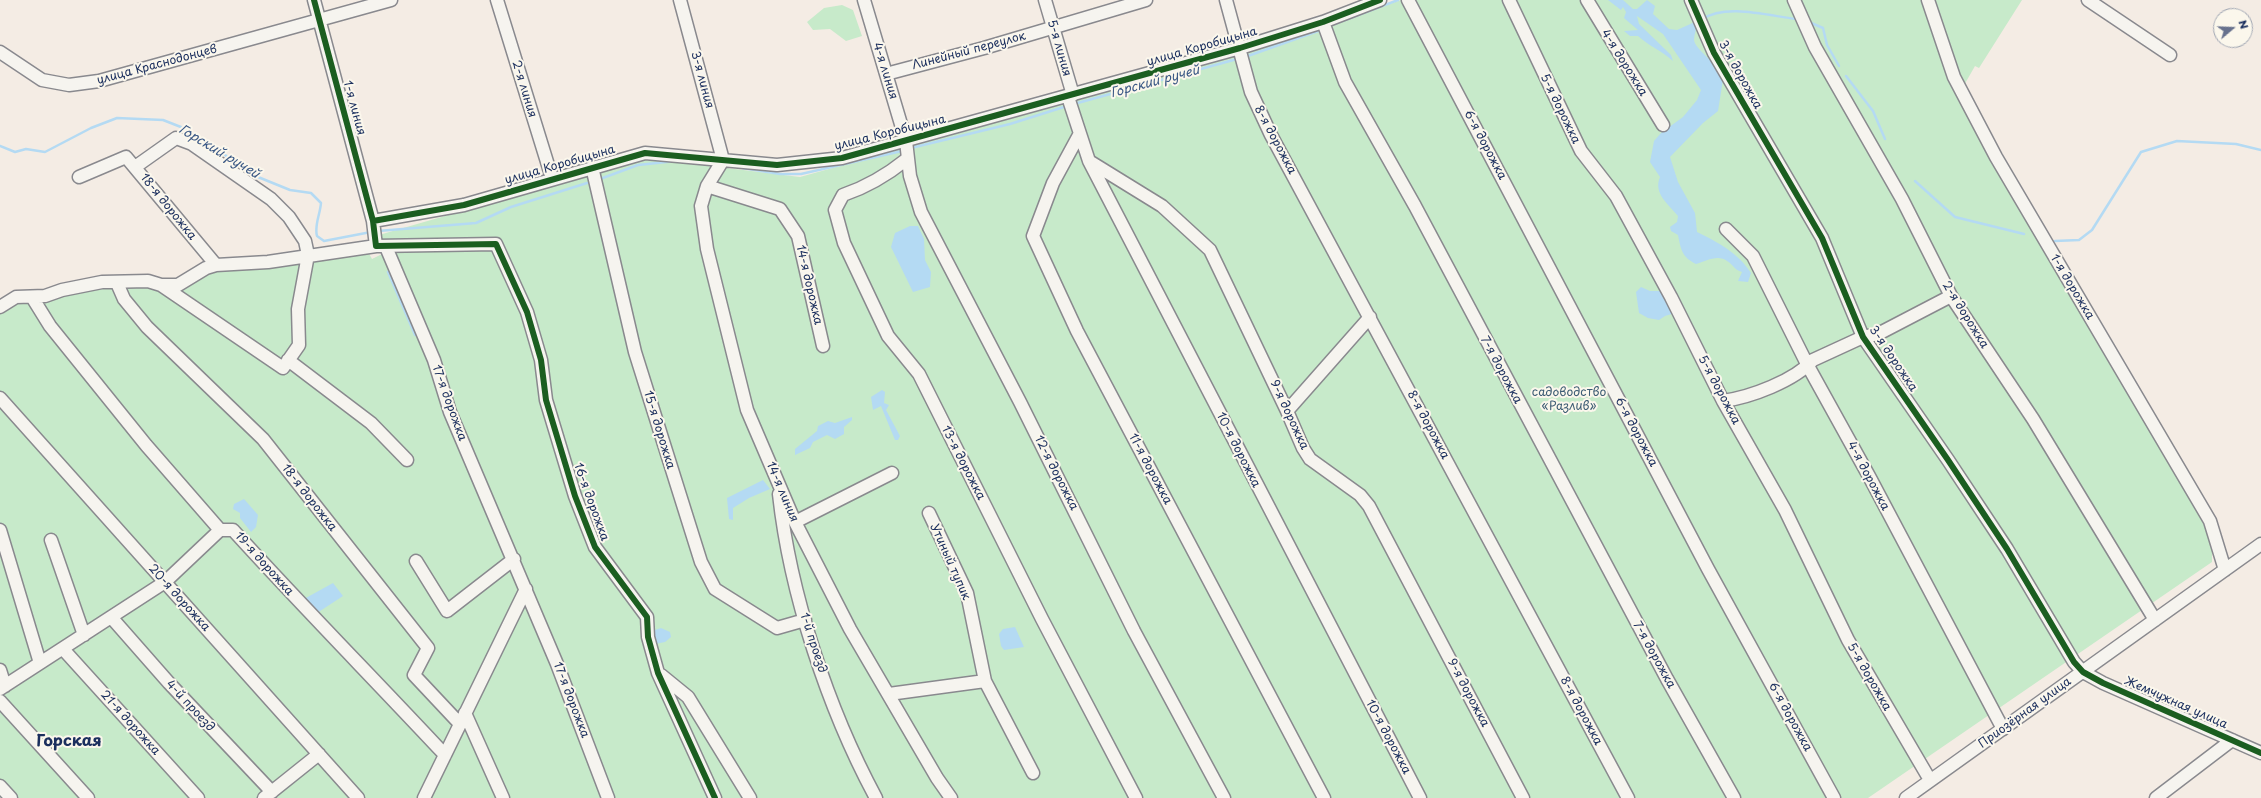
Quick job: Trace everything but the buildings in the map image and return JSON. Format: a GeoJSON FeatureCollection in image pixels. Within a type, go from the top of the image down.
{"type":"FeatureCollection","features":[{"type":"Feature","properties":{"kind":"street","name":"1-я линия"},"geometry":{"type":"LineString","coordinates":[[314,0],[377,236]]}},
{"type":"Feature","properties":{"kind":"street","name":"улица Краснодонцев"},"geometry":{"type":"LineString","coordinates":[[0,52],[42,80],[69,85],[99,81],[320,21],[391,0]]}},
{"type":"Feature","properties":{"kind":"street","name":"2-я линия"},"geometry":{"type":"LineString","coordinates":[[497,0],[552,178]]}},
{"type":"Feature","properties":{"kind":"street","name":"3-я линия"},"geometry":{"type":"LineString","coordinates":[[680,0],[723,160]]}},
{"type":"Feature","properties":{"kind":"street","name":"4-я линия"},"geometry":{"type":"LineString","coordinates":[[864,0],[906,141]]}},
{"type":"Feature","properties":{"kind":"street","name":"5-я линия"},"geometry":{"type":"LineString","coordinates":[[1045,0],[1070,96]]}},
{"type":"Feature","properties":{"kind":"street","name":"Линейный переулок"},"geometry":{"type":"LineString","coordinates":[[886,74],[1146,0]]}},
{"type":"Feature","properties":{"kind":"street","name":"8-я дорожка"},"geometry":{"type":"LineString","coordinates":[[1226,0],[1251,92],[1271,135],[1628,798]]}},
{"type":"Feature","properties":{"kind":"street","name":"улица Коробицына"},"geometry":{"type":"LineString","coordinates":[[377,236],[552,178],[645,152],[777,165],[842,158],[1240,48],[1323,22],[1380,0]]}},
{"type":"Feature","properties":{"kind":"street","name":"6-я дорожка"},"geometry":{"type":"LineString","coordinates":[[1408,0],[1708,569],[1834,798]]}},
{"type":"Feature","properties":{"kind":"street","name":"5-я дорожка"},"geometry":{"type":"LineString","coordinates":[[1509,0],[1581,151],[1616,196],[1671,297],[1723,402],[1785,510],[1848,640],[1930,780]]}},
{"type":"Feature","properties":{"kind":"street","name":"4-я дорожка"},"geometry":{"type":"LineString","coordinates":[[1587,0],[1593,13],[1663,125]]}},
{"type":"Feature","properties":{"kind":"street","name":"3-я дорожка"},"geometry":{"type":"LineString","coordinates":[[1691,0],[1714,53],[1822,238],[1863,337],[1965,485],[2007,549],[2072,658],[2082,672]]}},
{"type":"Feature","properties":{"kind":"street","name":"2-я дорожка"},"geometry":{"type":"LineString","coordinates":[[1794,0],[1815,47],[1902,199],[1951,296],[2033,419],[2155,620]]}},
{"type":"Feature","properties":{"kind":"street","name":"1-я дорожка"},"geometry":{"type":"LineString","coordinates":[[1928,0],[1954,77],[2000,164],[2210,521],[2225,570]]}},
{"type":"Feature","properties":{"kind":"street"},"geometry":{"type":"LineString","coordinates":[[2088,0],[2170,55]]}},
{"type":"Feature","properties":{"kind":"street","name":"7-я дорожка"},"geometry":{"type":"LineString","coordinates":[[1323,22],[1346,82],[1415,206],[1656,659],[1734,798]]}},
{"type":"Feature","properties":{"kind":"street","name":"10-я дорожка"},"geometry":{"type":"LineString","coordinates":[[1070,96],[1079,135],[1088,161],[1420,798]]}},
{"type":"Feature","properties":{"kind":"street","name":"11-я дорожка"},"geometry":{"type":"LineString","coordinates":[[1079,135],[1053,183],[1033,236],[1078,331],[1324,798]]}},
{"type":"Feature","properties":{"kind":"street","name":"18-я дорожка"},"geometry":{"type":"LineString","coordinates":[[135,167],[176,138],[192,144],[270,199],[289,217],[305,240],[308,255],[298,309],[299,345],[288,360]]}},
{"type":"Feature","properties":{"kind":"street","name":"12-я дорожка"},"geometry":{"type":"LineString","coordinates":[[906,141],[910,176],[922,212],[1020,402],[1134,631],[1224,798]]}},
{"type":"Feature","properties":{"kind":"street","name":"18-я дорожка"},"geometry":{"type":"LineString","coordinates":[[79,177],[126,157],[216,265]]}},
{"type":"Feature","properties":{"kind":"street","name":"13-я дорожка"},"geometry":{"type":"LineString","coordinates":[[907,159],[888,174],[865,187],[843,195],[835,210],[844,243],[888,336],[919,374],[1042,620],[1136,798]]}},
{"type":"Feature","properties":{"kind":"street","name":"14-я линия"},"geometry":{"type":"LineString","coordinates":[[723,160],[707,186],[701,206],[707,249],[723,318],[748,410],[794,522],[850,629],[937,778],[951,798]]}},
{"type":"Feature","properties":{"kind":"street","name":"9-я дорожка"},"geometry":{"type":"LineString","coordinates":[[1088,161],[1162,206],[1210,250],[1288,411],[1303,448],[1310,459],[1360,495],[1370,506],[1523,798]]}},
{"type":"Feature","properties":{"kind":"street","name":"15-я дорожка"},"geometry":{"type":"LineString","coordinates":[[592,167],[635,352],[701,562],[715,589],[777,628],[805,620]]}},
{"type":"Feature","properties":{"kind":"street","name":"14-я дорожка"},"geometry":{"type":"LineString","coordinates":[[707,186],[780,209],[798,236],[823,346]]}},
{"type":"Feature","properties":{"kind":"street","name":"4-я дорожка"},"geometry":{"type":"LineString","coordinates":[[1726,229],[1753,256],[1808,366],[1870,478],[2002,729]]}},
{"type":"Feature","properties":{"kind":"street"},"geometry":{"type":"LineString","coordinates":[[0,307],[16,297],[44,296],[62,290],[102,282],[148,281],[161,285],[178,285],[206,268],[216,265],[268,262],[308,255],[377,236]]}},
{"type":"Feature","properties":{"kind":"street","name":"16-я дорожка"},"geometry":{"type":"LineString","coordinates":[[377,236],[496,244],[527,312],[541,360],[546,400],[575,496],[595,547],[647,617],[648,637],[658,673],[715,798]]}},
{"type":"Feature","properties":{"kind":"street","name":"17-я дорожка"},"geometry":{"type":"LineString","coordinates":[[377,236],[434,360],[450,412],[514,559],[557,664],[608,798]]}},
{"type":"Feature","properties":{"kind":"street","name":"18-я дорожка"},"geometry":{"type":"LineString","coordinates":[[117,282],[124,299],[147,327],[263,439],[428,648],[414,674],[463,718],[503,798]]}},
{"type":"Feature","properties":{"kind":"street"},"geometry":{"type":"LineString","coordinates":[[161,285],[283,368],[288,360],[371,424],[407,460]]}},
{"type":"Feature","properties":{"kind":"street"},"geometry":{"type":"LineString","coordinates":[[1723,402],[1739,399],[1775,385],[1808,366],[1813,360],[1863,337],[1878,334],[1951,296]]}},
{"type":"Feature","properties":{"kind":"street","name":"19-я дорожка"},"geometry":{"type":"LineString","coordinates":[[32,297],[55,333],[146,444],[220,530],[233,530],[314,619],[356,660],[445,755]]}},
{"type":"Feature","properties":{"kind":"street"},"geometry":{"type":"LineString","coordinates":[[1288,411],[1370,317]]}},
{"type":"Feature","properties":{"kind":"street","name":"20-я дорожка"},"geometry":{"type":"LineString","coordinates":[[0,398],[358,798]]}},
{"type":"Feature","properties":{"kind":"street"},"geometry":{"type":"LineString","coordinates":[[794,522],[892,473]]}},
{"type":"Feature","properties":{"kind":"street","name":"1-й проезд"},"geometry":{"type":"LineString","coordinates":[[777,481],[784,539],[805,620],[839,720],[876,798]]}},
{"type":"Feature","properties":{"kind":"street","name":"Утиный тупик"},"geometry":{"type":"LineString","coordinates":[[929,513],[967,593],[985,681],[1033,773]]}},
{"type":"Feature","properties":{"kind":"street"},"geometry":{"type":"LineString","coordinates":[[0,530],[40,663]]}},
{"type":"Feature","properties":{"kind":"street"},"geometry":{"type":"LineString","coordinates":[[0,670],[3,687],[165,582],[220,530]]}},
{"type":"Feature","properties":{"kind":"street"},"geometry":{"type":"LineString","coordinates":[[51,540],[84,635]]}},
{"type":"Feature","properties":{"kind":"street","name":"Приозёрная улица"},"geometry":{"type":"LineString","coordinates":[[1906,798],[2261,544]]}},
{"type":"Feature","properties":{"kind":"street"},"geometry":{"type":"LineString","coordinates":[[416,561],[447,611],[514,559]]}},
{"type":"Feature","properties":{"kind":"street"},"geometry":{"type":"LineString","coordinates":[[424,798],[526,589]]}},
{"type":"Feature","properties":{"kind":"street","name":"4-й проезд"},"geometry":{"type":"LineString","coordinates":[[111,617],[268,795]]}},
{"type":"Feature","properties":{"kind":"street","name":"21-я дорожка"},"geometry":{"type":"LineString","coordinates":[[63,648],[198,798]]}},
{"type":"Feature","properties":{"kind":"street","name":"Жемчужная улица"},"geometry":{"type":"LineString","coordinates":[[2082,672],[2261,753]]}},
{"type":"Feature","properties":{"kind":"street"},"geometry":{"type":"LineString","coordinates":[[658,673],[688,697],[750,798]]}},
{"type":"Feature","properties":{"kind":"street"},"geometry":{"type":"LineString","coordinates":[[889,694],[985,681]]}},
{"type":"Feature","properties":{"kind":"street"},"geometry":{"type":"LineString","coordinates":[[0,701],[88,798]]}},
{"type":"Feature","properties":{"kind":"street"},"geometry":{"type":"LineString","coordinates":[[2156,798],[2232,740]]}},
{"type":"Feature","properties":{"kind":"street"},"geometry":{"type":"LineString","coordinates":[[268,795],[319,754]]}},
{"type":"Feature","properties":{"kind":"street"},"geometry":{"type":"LineString","coordinates":[[0,786],[11,798]]}},
{"type":"Feature","properties":{"kind":"green space","name":"садоводство «Разлив»"},"geometry":{"type":"Polygon","coordinates":[[[1401,0],[1923,0],[1950,82],[2212,535],[2212,562],[1868,798],[0,798],[0,311],[16,302],[103,285],[115,289],[137,279],[181,287],[209,270],[367,250],[372,259],[384,253],[379,235],[646,158],[800,177],[1248,53],[1401,0]]]}},
{"type":"Feature","properties":{"kind":"green space"},"geometry":{"type":"Polygon","coordinates":[[[1935,0],[2022,0],[1979,68],[1975,66],[1963,87],[1949,58],[1935,0]]]}},
{"type":"Feature","properties":{"kind":"green space"},"geometry":{"type":"Polygon","coordinates":[[[842,5],[853,10],[862,36],[846,41],[830,29],[813,30],[807,22],[824,8],[842,5]]]}},
{"type":"Feature","properties":{"kind":"water"},"geometry":{"type":"Polygon","coordinates":[[[1608,0],[1623,0],[1633,9],[1637,9],[1647,0],[1655,6],[1653,14],[1669,29],[1677,30],[1697,21],[1694,38],[1695,44],[1724,73],[1718,111],[1703,123],[1670,157],[1678,182],[1695,213],[1697,232],[1720,244],[1740,259],[1751,273],[1748,282],[1738,281],[1742,272],[1723,259],[1716,258],[1696,264],[1691,261],[1683,252],[1678,235],[1671,231],[1670,227],[1677,222],[1678,216],[1666,203],[1658,188],[1660,177],[1650,162],[1654,141],[1661,133],[1683,117],[1697,100],[1701,90],[1663,34],[1637,16],[1639,24],[1671,55],[1673,61],[1638,36],[1630,36],[1624,31],[1638,30],[1624,18],[1626,12],[1623,7],[1621,10],[1608,0]]]}},
{"type":"Feature","properties":{"kind":"water"},"geometry":{"type":"Polygon","coordinates":[[[910,226],[918,226],[924,239],[925,260],[931,272],[930,287],[913,292],[891,247],[895,233],[910,226]]]}},
{"type":"Feature","properties":{"kind":"water"},"geometry":{"type":"Polygon","coordinates":[[[1641,287],[1650,291],[1664,291],[1675,313],[1665,316],[1659,320],[1648,318],[1639,313],[1636,292],[1641,287]]]}},
{"type":"Feature","properties":{"kind":"water"},"geometry":{"type":"Polygon","coordinates":[[[882,390],[885,392],[884,403],[889,405],[886,410],[900,436],[898,440],[895,440],[881,406],[873,410],[871,397],[882,390]]]}},
{"type":"Feature","properties":{"kind":"water"},"geometry":{"type":"Polygon","coordinates":[[[852,417],[852,420],[844,427],[844,434],[835,439],[827,435],[813,442],[810,448],[795,455],[795,449],[817,431],[818,426],[828,421],[835,423],[852,417]]]}},
{"type":"Feature","properties":{"kind":"water"},"geometry":{"type":"Polygon","coordinates":[[[763,480],[770,489],[749,498],[733,508],[733,520],[729,519],[727,498],[763,480]]]}},
{"type":"Feature","properties":{"kind":"water"},"geometry":{"type":"Polygon","coordinates":[[[244,499],[258,515],[256,527],[251,532],[240,518],[240,513],[233,509],[234,504],[244,499]]]}},
{"type":"Feature","properties":{"kind":"water"},"geometry":{"type":"Polygon","coordinates":[[[333,583],[343,596],[317,613],[304,599],[333,583]]]}},
{"type":"Feature","properties":{"kind":"water"},"geometry":{"type":"Polygon","coordinates":[[[1015,627],[1024,647],[1004,650],[1001,646],[999,634],[1003,629],[1015,627]]]}},
{"type":"Feature","properties":{"kind":"water"},"geometry":{"type":"Polygon","coordinates":[[[661,628],[670,632],[671,637],[665,642],[655,644],[652,638],[655,630],[661,628]]]}},
{"type":"Feature","properties":{"kind":"waterway","name":"Горский ручей"},"geometry":{"type":"LineString","coordinates":[[1329,26],[1398,0]]}},
{"type":"Feature","properties":{"kind":"waterway","name":"Горский ручей"},"geometry":{"type":"LineString","coordinates":[[1703,19],[1712,14],[1735,11],[1761,13],[1796,19]]}},
{"type":"Feature","properties":{"kind":"waterway","name":"Горский ручей"},"geometry":{"type":"LineString","coordinates":[[1809,22],[1823,28],[1827,45],[1839,66]]}},
{"type":"Feature","properties":{"kind":"waterway","name":"Горский ручей"},"geometry":{"type":"LineString","coordinates":[[1245,57],[1321,30]]}},
{"type":"Feature","properties":{"kind":"waterway","name":"Горский ручей"},"geometry":{"type":"LineString","coordinates":[[1074,104],[1237,59]]}},
{"type":"Feature","properties":{"kind":"waterway","name":"Горский ручей"},"geometry":{"type":"LineString","coordinates":[[1846,76],[1873,111],[1885,139]]}},
{"type":"Feature","properties":{"kind":"waterway","name":"Горский ручей"},"geometry":{"type":"LineString","coordinates":[[911,148],[1010,124],[1067,106]]}},
{"type":"Feature","properties":{"kind":"waterway","name":"Горский ручей"},"geometry":{"type":"LineString","coordinates":[[0,146],[15,152],[26,149],[45,152],[91,128],[117,118],[163,120],[186,129],[258,177],[290,190],[311,193],[321,203],[316,232],[317,236],[324,241],[371,232]]}},
{"type":"Feature","properties":{"kind":"waterway","name":"Горский ручей"},"geometry":{"type":"LineString","coordinates":[[2055,241],[2079,240],[2092,230],[2141,152],[2177,141],[2236,144],[2261,150]]}},
{"type":"Feature","properties":{"kind":"waterway","name":"Горский ручей"},"geometry":{"type":"LineString","coordinates":[[742,168],[780,174],[801,174],[902,151]]}},
{"type":"Feature","properties":{"kind":"waterway","name":"Горский ручей"},"geometry":{"type":"LineString","coordinates":[[600,179],[638,165],[676,161]]}},
{"type":"Feature","properties":{"kind":"waterway","name":"Горский ручей"},"geometry":{"type":"LineString","coordinates":[[1915,181],[1955,217],[2024,234]]}},
{"type":"Feature","properties":{"kind":"waterway","name":"Горский ручей"},"geometry":{"type":"LineString","coordinates":[[378,231],[476,223],[511,207],[587,183]]}},
{"type":"Feature","properties":{"kind":"waterway"},"geometry":{"type":"LineString","coordinates":[[388,272],[415,335]]}},
{"type":"Feature","properties":{"kind":"cycle path"},"geometry":{"type":"LineString","coordinates":[[314,0],[373,221],[376,246],[496,244],[527,312],[541,360],[546,400],[575,496],[595,547],[647,617],[648,637],[658,673],[715,798]]}},
{"type":"Feature","properties":{"kind":"cycle path"},"geometry":{"type":"LineString","coordinates":[[373,221],[464,205],[645,153],[777,165],[842,158],[1240,48],[1323,22],[1380,0]]}},
{"type":"Feature","properties":{"kind":"cycle path"},"geometry":{"type":"LineString","coordinates":[[1691,0],[1714,53],[1822,238],[1863,337],[1948,460],[2007,549],[2074,662],[2083,672],[2103,683],[2261,753]]}},
{"type":"Feature","properties":{"kind":"district","name":"Горская"},"geometry":{"type":"Point","coordinates":[69,742]}}]}
